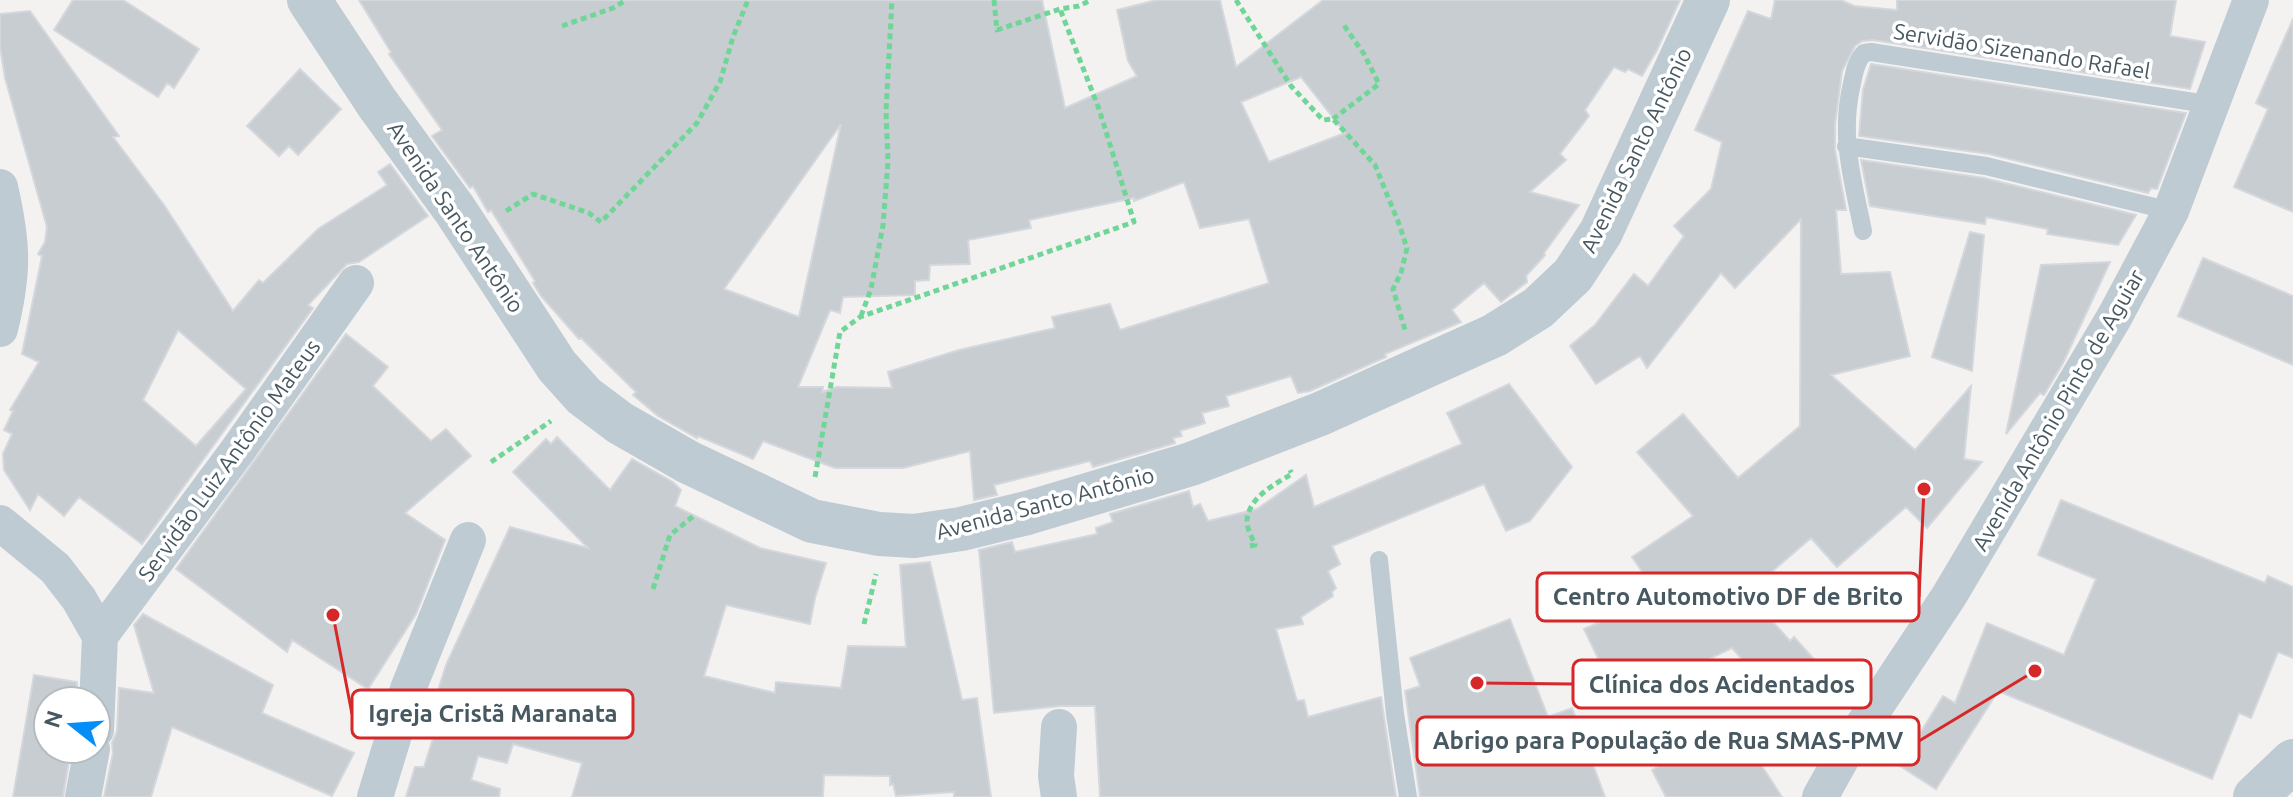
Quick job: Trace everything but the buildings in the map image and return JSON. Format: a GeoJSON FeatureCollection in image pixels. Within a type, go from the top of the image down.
{"type":"FeatureCollection","features":[{"type":"Feature","properties":{"kind":"street","name":"Avenida Santo Antônio"},"geometry":{"type":"LineString","coordinates":[[309,0],[476,242],[557,366],[584,396],[620,423],[745,491],[812,521],[879,534],[914,536],[961,529],[1027,513],[1191,464],[1320,414],[1495,335],[1538,308],[1573,275],[1601,232],[1708,0]]}},
{"type":"Feature","properties":{"kind":"street","name":"Avenida Antônio Pinto de Aguiar"},"geometry":{"type":"LineString","coordinates":[[1820,797],[1844,754],[1949,596],[2115,316],[2171,211],[2251,0]]}},
{"type":"Feature","properties":{"kind":"street"},"geometry":{"type":"LineString","coordinates":[[0,187],[12,248],[11,287],[0,329]]}},
{"type":"Feature","properties":{"kind":"street","name":"Servidão Luiz Antônio Mateus"},"geometry":{"type":"LineString","coordinates":[[100,636],[238,450],[356,283]]}},
{"type":"Feature","properties":{"kind":"street"},"geometry":{"type":"LineString","coordinates":[[0,523],[55,568],[79,599],[100,636],[98,685]]}},
{"type":"Feature","properties":{"kind":"street"},"geometry":{"type":"LineString","coordinates":[[375,797],[408,689],[468,540]]}},
{"type":"Feature","properties":{"kind":"street"},"geometry":{"type":"LineString","coordinates":[[1059,727],[1056,776],[1059,797]]}},
{"type":"Feature","properties":{"kind":"street"},"geometry":{"type":"LineString","coordinates":[[2255,797],[2293,761]]}},
{"type":"Feature","properties":{"kind":"street"},"geometry":{"type":"LineString","coordinates":[[83,797],[89,765]]}},
{"type":"Feature","properties":{"kind":"lane","name":"Servidão Sizenando Rafael"},"geometry":{"type":"LineString","coordinates":[[1863,231],[1846,146],[1845,115],[1856,64],[1864,53],[2213,105]]}},
{"type":"Feature","properties":{"kind":"lane"},"geometry":{"type":"LineString","coordinates":[[1846,146],[1986,166],[2171,211]]}},
{"type":"Feature","properties":{"kind":"lane"},"geometry":{"type":"LineString","coordinates":[[1379,560],[1395,714],[1408,797]]}},
{"type":"Feature","properties":{"kind":"path"},"geometry":{"type":"LineString","coordinates":[[562,26],[613,8],[626,0]]}},
{"type":"Feature","properties":{"kind":"path"},"geometry":{"type":"LineString","coordinates":[[476,242],[486,224],[533,194],[589,213],[601,222],[697,123],[720,82],[748,0]]}},
{"type":"Feature","properties":{"kind":"path"},"geometry":{"type":"LineString","coordinates":[[860,317],[871,289],[883,225],[888,162],[886,111],[892,0]]}},
{"type":"Feature","properties":{"kind":"path"},"geometry":{"type":"LineString","coordinates":[[994,0],[997,30],[1091,0]]}},
{"type":"Feature","properties":{"kind":"path"},"geometry":{"type":"LineString","coordinates":[[1239,1],[1291,86],[1323,120],[1333,119],[1379,84],[1364,54],[1343,24]]}},
{"type":"Feature","properties":{"kind":"path"},"geometry":{"type":"LineString","coordinates":[[812,521],[814,482],[840,332],[860,317],[1134,222],[1099,109],[1060,9]]}},
{"type":"Feature","properties":{"kind":"path"},"geometry":{"type":"LineString","coordinates":[[1333,119],[1375,165],[1407,248],[1401,273],[1393,289],[1416,370]]}},
{"type":"Feature","properties":{"kind":"path"},"geometry":{"type":"LineString","coordinates":[[491,462],[560,415]]}},
{"type":"Feature","properties":{"kind":"path"},"geometry":{"type":"LineString","coordinates":[[653,589],[670,535],[693,515],[702,512],[721,518],[732,517],[745,491]]}},
{"type":"Feature","properties":{"kind":"place","name":"Centro Automotivo DF de Brito"},"geometry":{"type":"Point","coordinates":[1924,489]}},
{"type":"Feature","properties":{"kind":"place","name":"Igreja Cristã Maranata"},"geometry":{"type":"Point","coordinates":[333,615]}},
{"type":"Feature","properties":{"kind":"place","name":"Abrigo para População de Rua SMAS-PMV"},"geometry":{"type":"Point","coordinates":[2035,671]}},
{"type":"Feature","properties":{"kind":"place","name":"Clínica dos Acidentados"},"geometry":{"type":"Point","coordinates":[1477,683]}}]}
